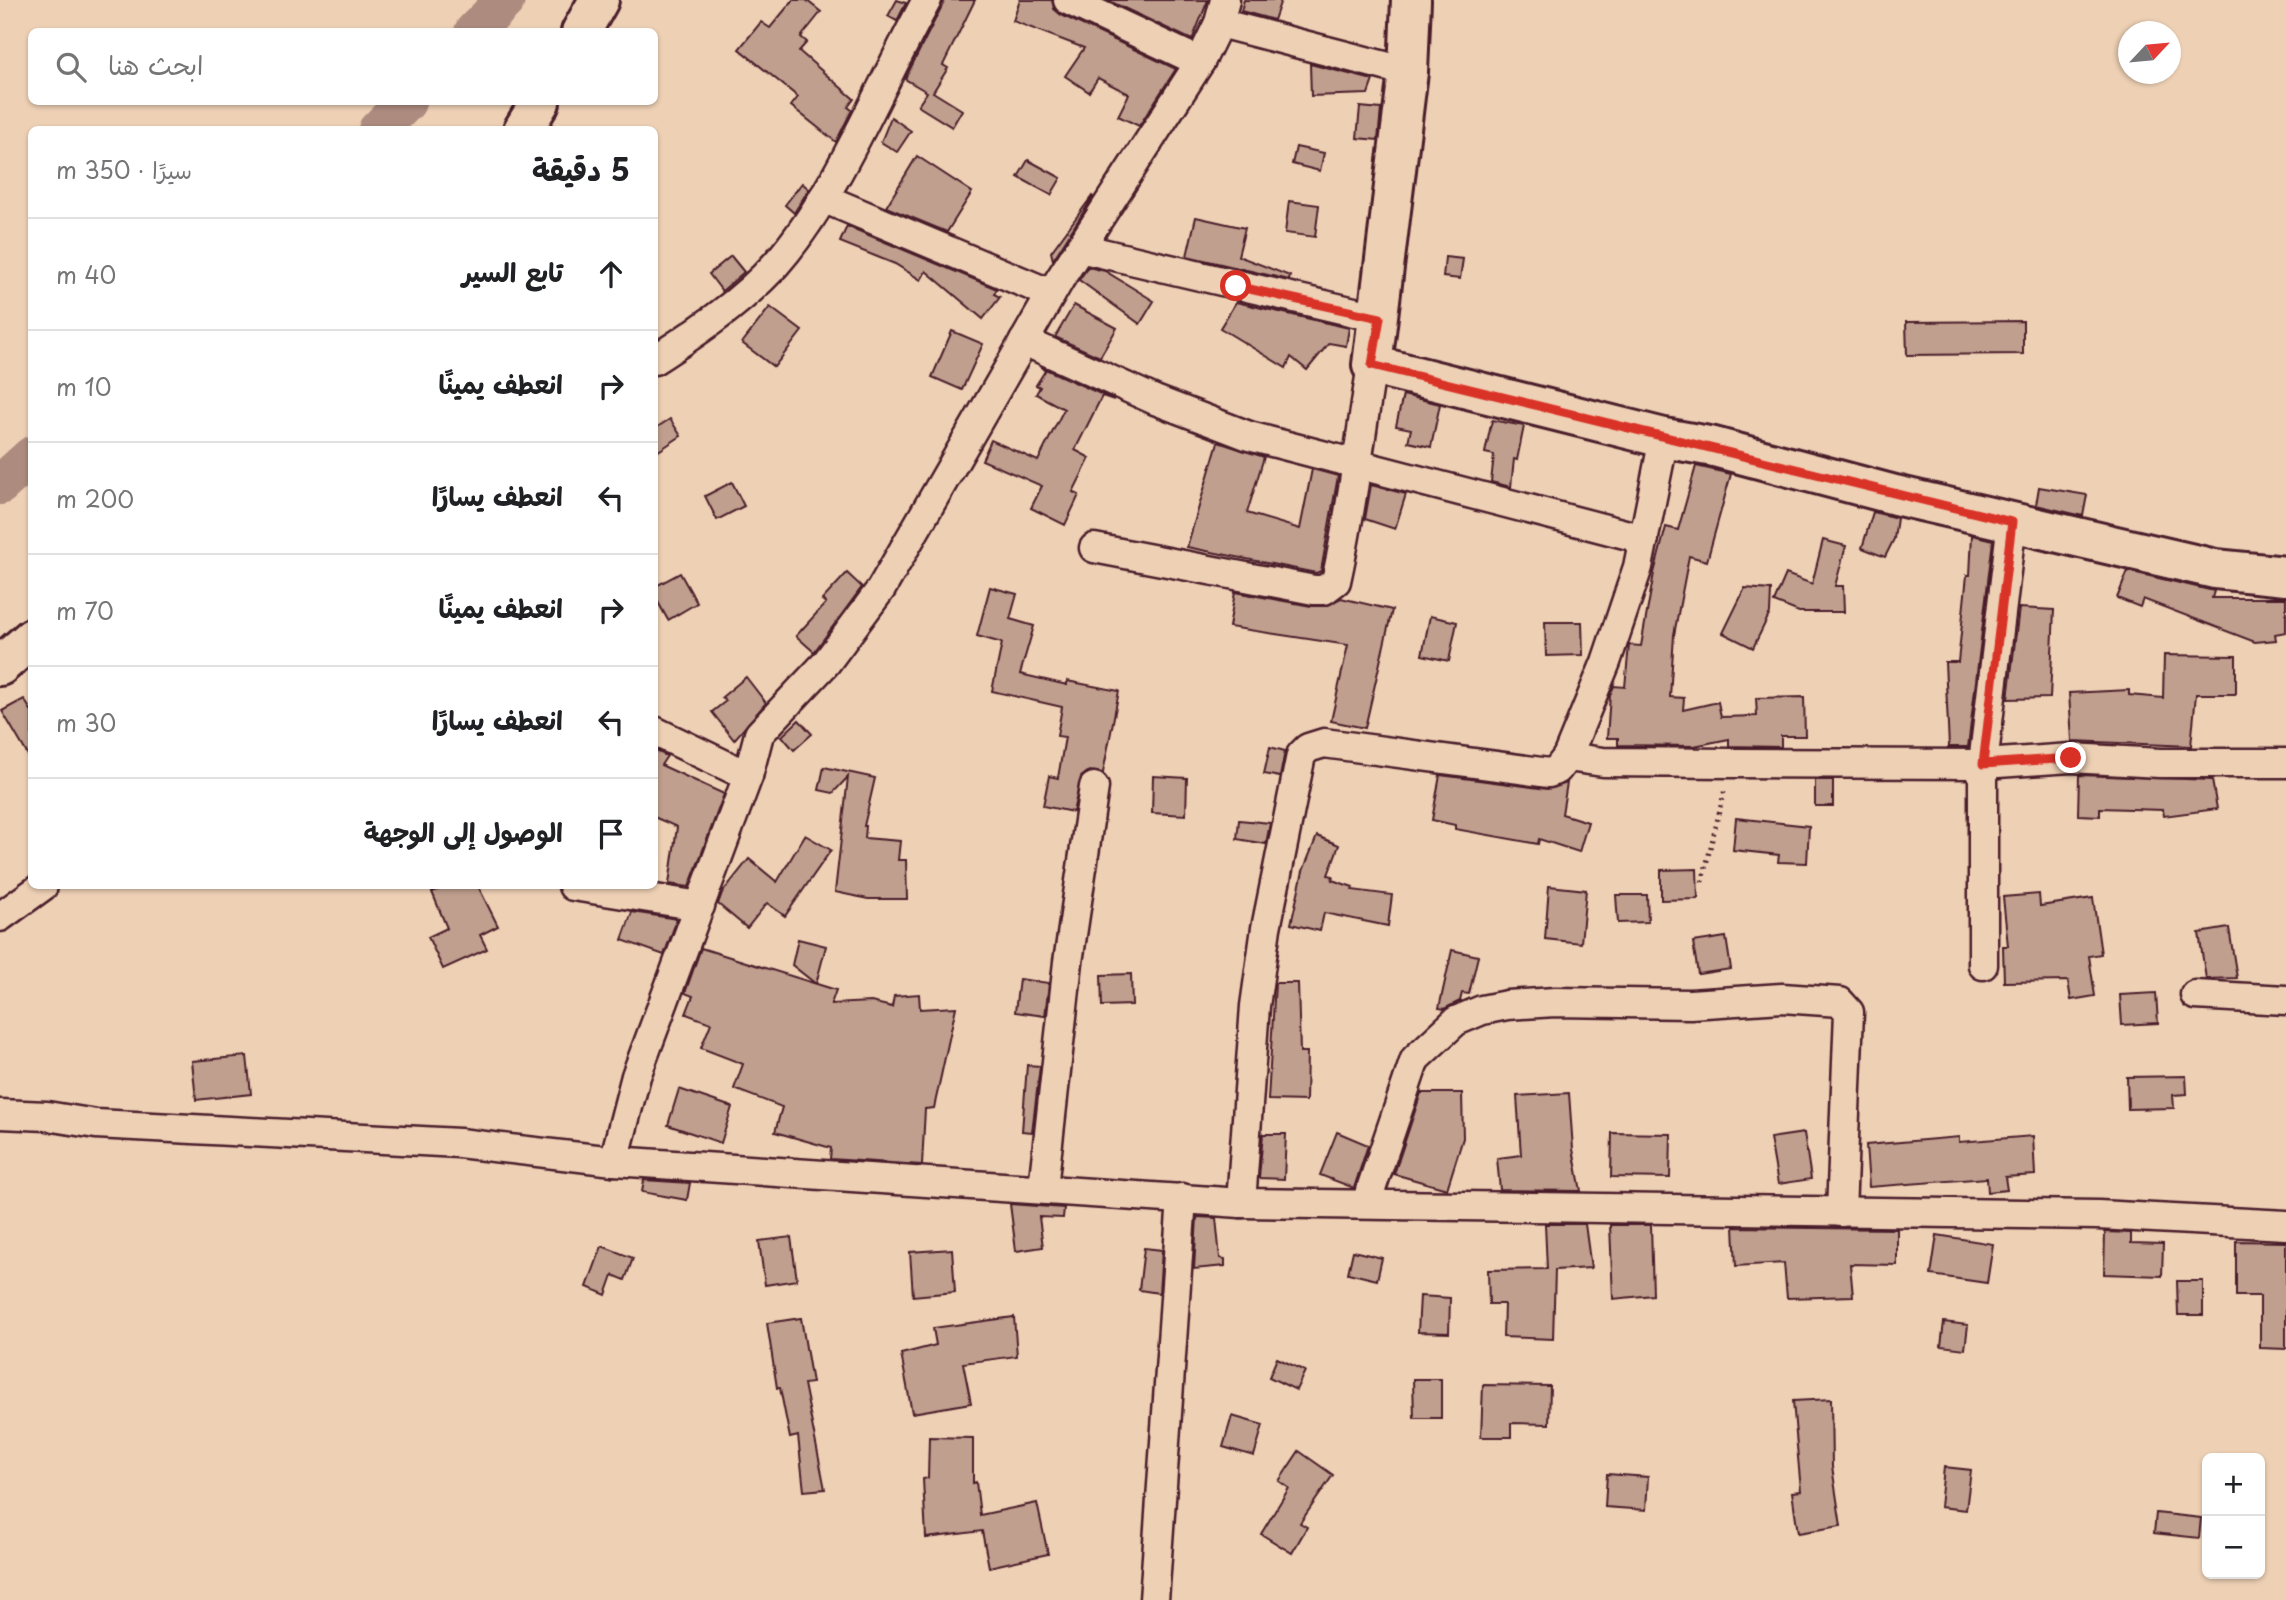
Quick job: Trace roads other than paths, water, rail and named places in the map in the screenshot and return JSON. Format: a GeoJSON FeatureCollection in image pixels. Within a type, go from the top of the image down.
{"type":"FeatureCollection","features":[{"type":"Feature","properties":{"kind":"street"},"geometry":{"type":"LineString","coordinates":[[583,28],[599,0]]}},
{"type":"Feature","properties":{"kind":"street"},"geometry":{"type":"LineString","coordinates":[[658,357],[736,299],[775,264],[823,198],[926,0]]}},
{"type":"Feature","properties":{"kind":"street"},"geometry":{"type":"LineString","coordinates":[[1068,0],[1200,62]]}},
{"type":"Feature","properties":{"kind":"street"},"geometry":{"type":"LineString","coordinates":[[1094,548],[1324,590],[1336,581],[1348,525],[1380,318],[1408,72],[1411,0]]}},
{"type":"Feature","properties":{"kind":"street"},"geometry":{"type":"LineString","coordinates":[[614,1161],[636,1076],[674,967],[700,906],[748,776],[758,734],[826,663],[881,589],[1051,294],[1200,62],[1222,11],[1408,72]]}},
{"type":"Feature","properties":{"kind":"street"},"geometry":{"type":"LineString","coordinates":[[525,126],[538,105]]}},
{"type":"Feature","properties":{"kind":"street"},"geometry":{"type":"LineString","coordinates":[[823,198],[1051,294]]}},
{"type":"Feature","properties":{"kind":"street"},"geometry":{"type":"LineString","coordinates":[[1080,248],[1380,318]]}},
{"type":"Feature","properties":{"kind":"street"},"geometry":{"type":"LineString","coordinates":[[1024,341],[1155,400],[1249,436],[1355,466],[1644,539]]}},
{"type":"Feature","properties":{"kind":"street"},"geometry":{"type":"LineString","coordinates":[[1372,365],[1664,438],[1714,447],[1815,475],[2215,569],[2286,576]]}},
{"type":"Feature","properties":{"kind":"street"},"geometry":{"type":"LineString","coordinates":[[1241,1203],[1255,1006],[1266,928],[1301,755],[1308,748],[1324,743],[1549,773],[1557,770],[1567,757],[1605,662],[1638,567],[1664,438]]}},
{"type":"Feature","properties":{"kind":"street"},"geometry":{"type":"LineString","coordinates":[[1983,965],[1983,764],[2012,522]]}},
{"type":"Feature","properties":{"kind":"street"},"geometry":{"type":"LineString","coordinates":[[0,666],[28,642]]}},
{"type":"Feature","properties":{"kind":"street"},"geometry":{"type":"LineString","coordinates":[[658,733],[748,776]]}},
{"type":"Feature","properties":{"kind":"street"},"geometry":{"type":"LineString","coordinates":[[1567,757],[1603,762],[1983,764],[2071,758],[2160,764],[2286,763]]}},
{"type":"Feature","properties":{"kind":"street"},"geometry":{"type":"LineString","coordinates":[[1043,1188],[1068,962],[1094,788]]}},
{"type":"Feature","properties":{"kind":"street"},"geometry":{"type":"LineString","coordinates":[[0,917],[39,889]]}},
{"type":"Feature","properties":{"kind":"street"},"geometry":{"type":"LineString","coordinates":[[592,889],[700,906]]}},
{"type":"Feature","properties":{"kind":"street"},"geometry":{"type":"LineString","coordinates":[[2195,995],[2286,1000]]}},
{"type":"Feature","properties":{"kind":"street"},"geometry":{"type":"LineString","coordinates":[[1366,1204],[1415,1059],[1456,1021],[1482,1010],[1507,1004],[1611,1001],[1690,1004],[1782,998],[1840,1002],[1849,1012],[1841,1212]]}},
{"type":"Feature","properties":{"kind":"street"},"geometry":{"type":"LineString","coordinates":[[0,1114],[47,1116],[96,1124],[459,1143],[614,1161],[1241,1203],[2098,1215],[2286,1225]]}},
{"type":"Feature","properties":{"kind":"street"},"geometry":{"type":"LineString","coordinates":[[1154,1600],[1182,1198]]}},
{"type":"Feature","properties":{"kind":"waterway"},"geometry":{"type":"LineString","coordinates":[[478,28],[505,0]]}},
{"type":"Feature","properties":{"kind":"waterway"},"geometry":{"type":"LineString","coordinates":[[382,126],[403,105]]}},
{"type":"Feature","properties":{"kind":"waterway"},"geometry":{"type":"LineString","coordinates":[[0,485],[28,460]]}}]}
